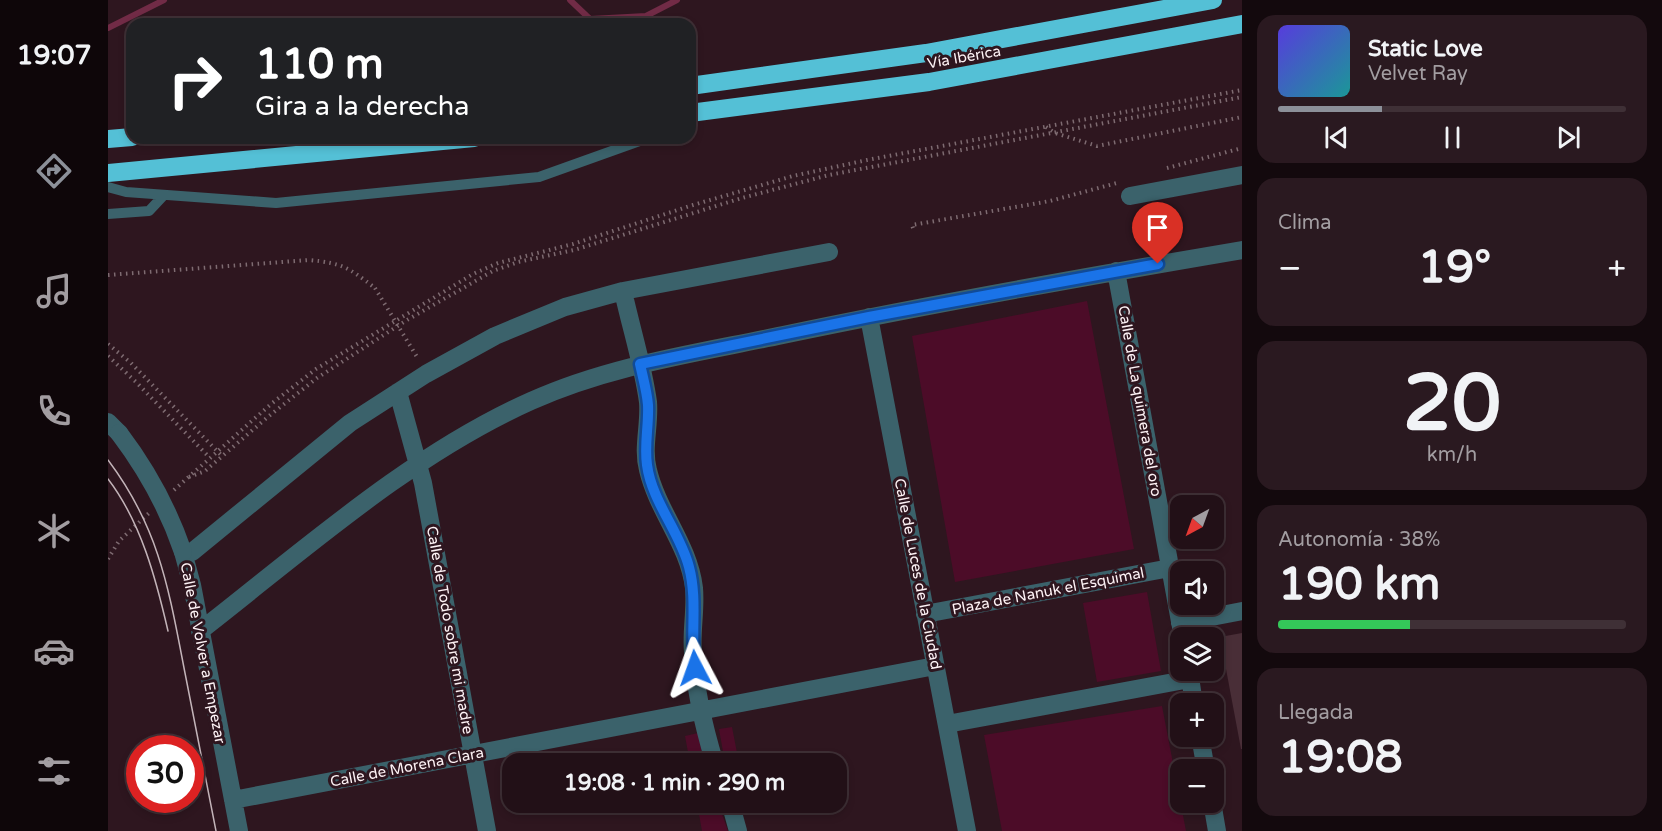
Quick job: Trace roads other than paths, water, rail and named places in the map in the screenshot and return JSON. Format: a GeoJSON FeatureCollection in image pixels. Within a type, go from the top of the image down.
{"type":"FeatureCollection","features":[{"type":"Feature","properties":{"kind":"highway","name":"Vía Ibérica"},"geometry":{"type":"LineString","coordinates":[[696,85],[926,53],[1213,0]]}},
{"type":"Feature","properties":{"kind":"highway","name":"Vía Ibérica"},"geometry":{"type":"LineString","coordinates":[[696,112],[929,82],[1242,24]]}},
{"type":"Feature","properties":{"kind":"highway"},"geometry":{"type":"LineString","coordinates":[[108,139],[126,138]]}},
{"type":"Feature","properties":{"kind":"highway"},"geometry":{"type":"LineString","coordinates":[[108,173],[411,144]]}},
{"type":"Feature","properties":{"kind":"street"},"geometry":{"type":"LineString","coordinates":[[1124,189],[1242,176]]}},
{"type":"Feature","properties":{"kind":"street"},"geometry":{"type":"LineString","coordinates":[[200,631],[374,496],[419,465],[528,402],[594,376],[640,364],[869,317],[1242,250]]}},
{"type":"Feature","properties":{"kind":"street"},"geometry":{"type":"LineString","coordinates":[[188,552],[350,423],[426,374],[495,336],[565,307],[622,291],[829,252]]}},
{"type":"Feature","properties":{"kind":"street","name":"Calle de La quimera del oro"},"geometry":{"type":"LineString","coordinates":[[1116,271],[1170,568]]}},
{"type":"Feature","properties":{"kind":"street"},"geometry":{"type":"LineString","coordinates":[[622,291],[648,405],[647,466],[658,499],[689,565],[694,587],[693,652],[702,710],[712,753]]}},
{"type":"Feature","properties":{"kind":"street","name":"Calle de Luces de la Ciudad"},"geometry":{"type":"LineString","coordinates":[[869,317],[967,831]]}},
{"type":"Feature","properties":{"kind":"street","name":"Calle de Todo sobre mi madre"},"geometry":{"type":"LineString","coordinates":[[398,392],[419,465],[487,831]]}},
{"type":"Feature","properties":{"kind":"street","name":"Calle de Volver a Empezar"},"geometry":{"type":"LineString","coordinates":[[113,428],[134,453],[158,492],[188,552],[200,631],[238,831]]}},
{"type":"Feature","properties":{"kind":"street","name":"Plaza de Nanuk el Esquimal"},"geometry":{"type":"LineString","coordinates":[[925,614],[1170,568]]}},
{"type":"Feature","properties":{"kind":"street"},"geometry":{"type":"LineString","coordinates":[[1191,627],[1242,611]]}},
{"type":"Feature","properties":{"kind":"street","name":"Calle de Morena Clara"},"geometry":{"type":"LineString","coordinates":[[233,800],[935,666]]}},
{"type":"Feature","properties":{"kind":"street"},"geometry":{"type":"LineString","coordinates":[[946,724],[1170,679]]}},
{"type":"Feature","properties":{"kind":"street"},"geometry":{"type":"LineString","coordinates":[[733,813],[738,831]]}},
{"type":"Feature","properties":{"kind":"street"},"geometry":{"type":"LineString","coordinates":[[1214,813],[1217,831]]}},
{"type":"Feature","properties":{"kind":"lane"},"geometry":{"type":"LineString","coordinates":[[696,121],[726,109]]}},
{"type":"Feature","properties":{"kind":"lane"},"geometry":{"type":"LineString","coordinates":[[108,187],[126,192],[276,203],[539,177],[631,144]]}},
{"type":"Feature","properties":{"kind":"lane"},"geometry":{"type":"LineString","coordinates":[[108,214],[149,211],[164,195]]}},
{"type":"Feature","properties":{"kind":"waterway"},"geometry":{"type":"LineString","coordinates":[[128,18],[164,0]]}},
{"type":"Feature","properties":{"kind":"waterway"},"geometry":{"type":"LineString","coordinates":[[570,0],[589,18]]}},
{"type":"Feature","properties":{"kind":"waterway"},"geometry":{"type":"LineString","coordinates":[[609,18],[646,16],[677,0]]}},
{"type":"Feature","properties":{"kind":"waterway"},"geometry":{"type":"LineString","coordinates":[[108,28],[126,19]]}},
{"type":"Feature","properties":{"kind":"tram line"},"geometry":{"type":"LineString","coordinates":[[108,460],[140,511],[160,562],[174,615],[216,831]]}},
{"type":"Feature","properties":{"kind":"tram line"},"geometry":{"type":"LineString","coordinates":[[108,479],[130,514],[146,552],[168,631]]}}]}
